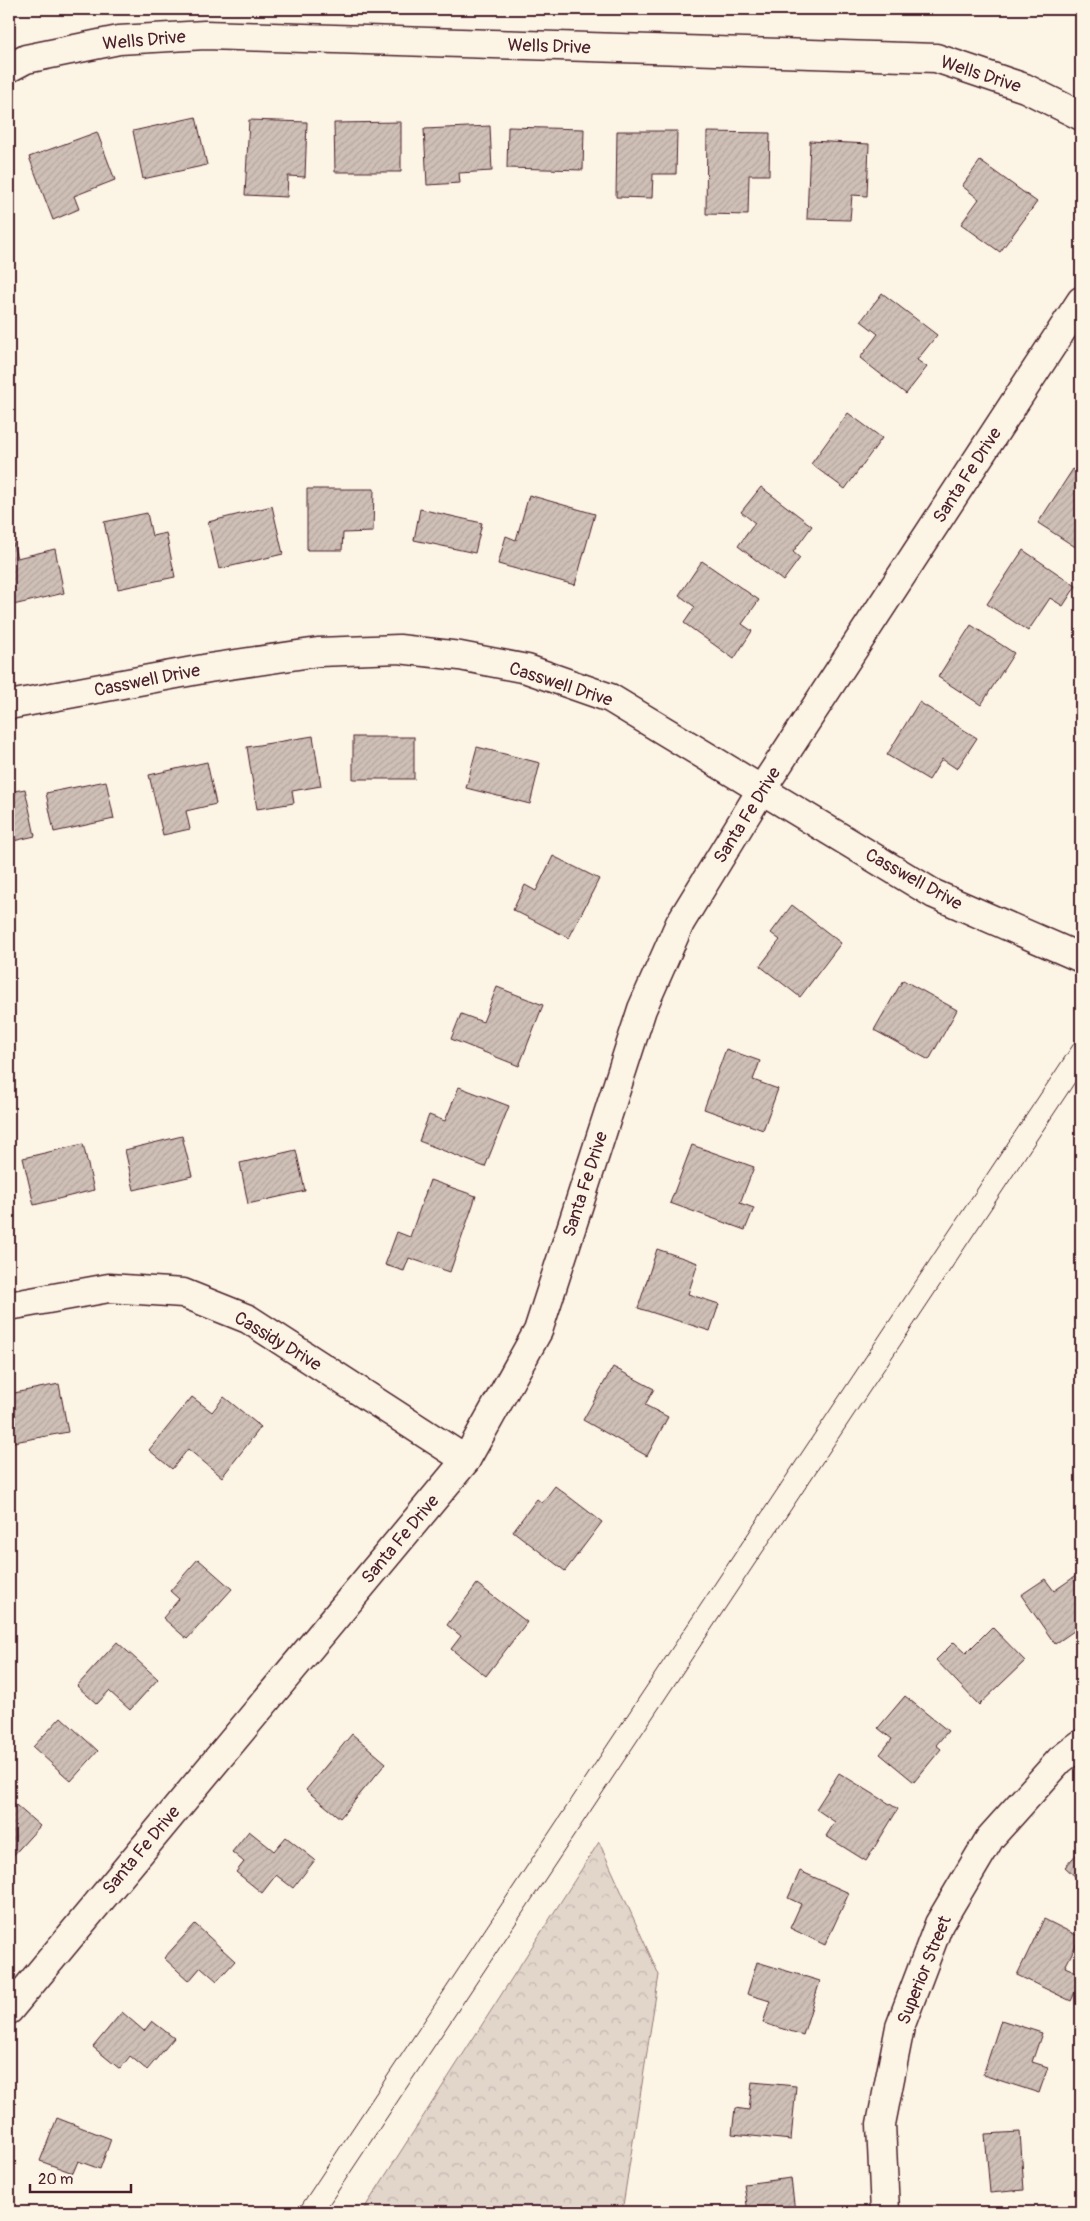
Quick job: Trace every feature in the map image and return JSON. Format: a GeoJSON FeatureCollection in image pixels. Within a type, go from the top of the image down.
{"type":"FeatureCollection","features":[{"type":"Feature","properties":{"kind":"street","name":"Wells Drive"},"geometry":{"type":"LineString","coordinates":[[9,68],[26,60],[119,40],[206,35],[936,58],[1026,88],[1081,116]]}},
{"type":"Feature","properties":{"kind":"street","name":"Santa Fe Drive"},"geometry":{"type":"LineString","coordinates":[[9,2010],[466,1460],[538,1332],[642,1009],[680,923],[762,789],[1081,301]]}},
{"type":"Feature","properties":{"kind":"street","name":"Casswell Drive"},"geometry":{"type":"LineString","coordinates":[[9,705],[209,668],[318,652],[399,649],[460,656],[527,669],[610,698],[934,894],[1081,958]]}},
{"type":"Feature","properties":{"kind":"street","name":"Cassidy Drive"},"geometry":{"type":"LineString","coordinates":[[9,1306],[109,1288],[183,1293],[248,1319],[466,1460]]}},
{"type":"Feature","properties":{"kind":"street","name":"Superior Street"},"geometry":{"type":"LineString","coordinates":[[886,2212],[881,2124],[900,2027],[940,1924],[990,1838],[1060,1760],[1081,1744]]}},
{"type":"Feature","properties":{"kind":"green space"},"geometry":{"type":"Polygon","coordinates":[[[599,1842],[659,1975],[622,2212],[362,2212],[599,1842]]]}},
{"type":"Feature","properties":{"kind":"building"},"geometry":{"type":"Polygon","coordinates":[[[196,117],[207,165],[143,179],[133,131],[196,117]]]}},
{"type":"Feature","properties":{"kind":"building"},"geometry":{"type":"Polygon","coordinates":[[[249,120],[307,122],[305,177],[288,176],[287,197],[245,195],[249,120]]]}},
{"type":"Feature","properties":{"kind":"building"},"geometry":{"type":"Polygon","coordinates":[[[401,122],[401,172],[335,172],[334,123],[401,122]]]}},
{"type":"Feature","properties":{"kind":"building"},"geometry":{"type":"Polygon","coordinates":[[[490,126],[492,171],[459,173],[460,183],[427,185],[424,129],[490,126]]]}},
{"type":"Feature","properties":{"kind":"building"},"geometry":{"type":"Polygon","coordinates":[[[508,127],[584,129],[583,170],[507,168],[508,127]]]}},
{"type":"Feature","properties":{"kind":"building"},"geometry":{"type":"Polygon","coordinates":[[[617,131],[677,131],[676,174],[653,174],[652,198],[616,197],[617,131]]]}},
{"type":"Feature","properties":{"kind":"building"},"geometry":{"type":"Polygon","coordinates":[[[97,132],[115,180],[74,196],[79,209],[53,220],[29,157],[97,132]]]}},
{"type":"Feature","properties":{"kind":"building"},"geometry":{"type":"Polygon","coordinates":[[[707,132],[770,133],[769,175],[749,175],[748,215],[706,214],[707,132]]]}},
{"type":"Feature","properties":{"kind":"building"},"geometry":{"type":"Polygon","coordinates":[[[810,141],[869,144],[867,196],[852,195],[850,220],[807,219],[810,141]]]}},
{"type":"Feature","properties":{"kind":"building"},"geometry":{"type":"Polygon","coordinates":[[[980,161],[1037,202],[1000,252],[961,224],[979,199],[962,186],[980,161]]]}},
{"type":"Feature","properties":{"kind":"building"},"geometry":{"type":"Polygon","coordinates":[[[882,293],[937,335],[917,360],[927,367],[906,394],[860,358],[878,334],[861,321],[882,293]]]}},
{"type":"Feature","properties":{"kind":"building"},"geometry":{"type":"Polygon","coordinates":[[[848,413],[882,438],[845,489],[811,464],[848,413]]]}},
{"type":"Feature","properties":{"kind":"building"},"geometry":{"type":"Polygon","coordinates":[[[1073,469],[1081,474],[1081,541],[1077,548],[1038,523],[1073,469]]]}},
{"type":"Feature","properties":{"kind":"building"},"geometry":{"type":"Polygon","coordinates":[[[761,487],[812,526],[793,552],[800,558],[783,581],[738,546],[755,523],[741,512],[761,487]]]}},
{"type":"Feature","properties":{"kind":"building"},"geometry":{"type":"Polygon","coordinates":[[[307,489],[374,489],[373,532],[343,533],[342,550],[307,550],[307,489]]]}},
{"type":"Feature","properties":{"kind":"building"},"geometry":{"type":"Polygon","coordinates":[[[529,495],[595,514],[575,585],[498,564],[506,536],[516,540],[529,495]]]}},
{"type":"Feature","properties":{"kind":"building"},"geometry":{"type":"Polygon","coordinates":[[[272,506],[283,554],[219,569],[208,522],[272,506]]]}},
{"type":"Feature","properties":{"kind":"building"},"geometry":{"type":"Polygon","coordinates":[[[420,509],[482,523],[475,553],[414,540],[420,509]]]}},
{"type":"Feature","properties":{"kind":"building"},"geometry":{"type":"Polygon","coordinates":[[[147,513],[152,536],[166,533],[175,577],[118,589],[104,522],[147,513]]]}},
{"type":"Feature","properties":{"kind":"building"},"geometry":{"type":"Polygon","coordinates":[[[12,540],[17,558],[55,549],[64,593],[9,606],[9,541],[12,540]]]}},
{"type":"Feature","properties":{"kind":"building"},"geometry":{"type":"Polygon","coordinates":[[[1023,550],[1076,586],[1063,606],[1050,598],[1028,631],[987,604],[1023,550]]]}},
{"type":"Feature","properties":{"kind":"building"},"geometry":{"type":"Polygon","coordinates":[[[702,561],[759,600],[742,624],[752,631],[734,659],[684,623],[695,607],[679,595],[702,561]]]}},
{"type":"Feature","properties":{"kind":"building"},"geometry":{"type":"Polygon","coordinates":[[[971,625],[1014,653],[981,705],[938,677],[971,625]]]}},
{"type":"Feature","properties":{"kind":"building"},"geometry":{"type":"Polygon","coordinates":[[[919,702],[977,738],[957,769],[942,759],[929,780],[887,755],[919,702]]]}},
{"type":"Feature","properties":{"kind":"building"},"geometry":{"type":"Polygon","coordinates":[[[313,736],[321,786],[292,791],[294,803],[257,809],[247,747],[313,736]]]}},
{"type":"Feature","properties":{"kind":"building"},"geometry":{"type":"Polygon","coordinates":[[[353,737],[414,737],[414,779],[353,779],[353,737]]]}},
{"type":"Feature","properties":{"kind":"building"},"geometry":{"type":"Polygon","coordinates":[[[477,747],[540,763],[530,804],[466,788],[477,747]]]}},
{"type":"Feature","properties":{"kind":"building"},"geometry":{"type":"Polygon","coordinates":[[[207,762],[216,804],[186,811],[190,829],[163,835],[149,775],[207,762]]]}},
{"type":"Feature","properties":{"kind":"building"},"geometry":{"type":"Polygon","coordinates":[[[106,781],[114,819],[54,832],[46,793],[106,781]]]}},
{"type":"Feature","properties":{"kind":"building"},"geometry":{"type":"Polygon","coordinates":[[[25,789],[35,836],[9,842],[9,792],[25,789]]]}},
{"type":"Feature","properties":{"kind":"building"},"geometry":{"type":"Polygon","coordinates":[[[553,856],[599,879],[569,938],[513,910],[525,885],[536,891],[553,856]]]}},
{"type":"Feature","properties":{"kind":"building"},"geometry":{"type":"Polygon","coordinates":[[[792,905],[841,943],[800,997],[760,966],[780,940],[771,933],[792,905]]]}},
{"type":"Feature","properties":{"kind":"building"},"geometry":{"type":"Polygon","coordinates":[[[903,980],[957,1010],[929,1060],[874,1030],[903,980]]]}},
{"type":"Feature","properties":{"kind":"building"},"geometry":{"type":"Polygon","coordinates":[[[497,987],[543,1005],[519,1066],[451,1039],[461,1014],[483,1022],[497,987]]]}},
{"type":"Feature","properties":{"kind":"building"},"geometry":{"type":"Polygon","coordinates":[[[726,1049],[760,1061],[753,1080],[778,1089],[763,1130],[704,1109],[726,1049]]]}},
{"type":"Feature","properties":{"kind":"building"},"geometry":{"type":"Polygon","coordinates":[[[459,1087],[509,1106],[485,1167],[419,1141],[429,1115],[445,1121],[459,1087]]]}},
{"type":"Feature","properties":{"kind":"building"},"geometry":{"type":"Polygon","coordinates":[[[182,1136],[192,1176],[134,1190],[125,1150],[182,1136]]]}},
{"type":"Feature","properties":{"kind":"building"},"geometry":{"type":"Polygon","coordinates":[[[83,1144],[94,1190],[34,1205],[23,1158],[83,1144]]]}},
{"type":"Feature","properties":{"kind":"building"},"geometry":{"type":"Polygon","coordinates":[[[692,1145],[754,1167],[740,1203],[754,1208],[745,1230],[670,1203],[692,1145]]]}},
{"type":"Feature","properties":{"kind":"building"},"geometry":{"type":"Polygon","coordinates":[[[296,1150],[305,1191],[248,1204],[240,1163],[296,1150]]]}},
{"type":"Feature","properties":{"kind":"building"},"geometry":{"type":"Polygon","coordinates":[[[430,1180],[476,1196],[450,1272],[409,1258],[404,1271],[385,1265],[397,1232],[410,1237],[430,1180]]]}},
{"type":"Feature","properties":{"kind":"building"},"geometry":{"type":"Polygon","coordinates":[[[657,1249],[698,1263],[688,1294],[719,1304],[710,1331],[638,1308],[657,1249]]]}},
{"type":"Feature","properties":{"kind":"building"},"geometry":{"type":"Polygon","coordinates":[[[613,1367],[654,1389],[645,1405],[668,1417],[647,1456],[583,1420],[613,1367]]]}},
{"type":"Feature","properties":{"kind":"building"},"geometry":{"type":"Polygon","coordinates":[[[59,1384],[68,1432],[9,1443],[9,1394],[59,1384]]]}},
{"type":"Feature","properties":{"kind":"building"},"geometry":{"type":"Polygon","coordinates":[[[192,1397],[212,1412],[224,1397],[261,1427],[222,1477],[188,1449],[172,1469],[149,1450],[192,1397]]]}},
{"type":"Feature","properties":{"kind":"building"},"geometry":{"type":"Polygon","coordinates":[[[555,1486],[602,1522],[565,1571],[513,1531],[537,1499],[542,1503],[555,1486]]]}},
{"type":"Feature","properties":{"kind":"building"},"geometry":{"type":"Polygon","coordinates":[[[198,1559],[232,1589],[187,1639],[163,1618],[179,1599],[170,1591],[198,1559]]]}},
{"type":"Feature","properties":{"kind":"building"},"geometry":{"type":"Polygon","coordinates":[[[1077,1575],[1081,1580],[1081,1626],[1055,1644],[1021,1595],[1045,1579],[1054,1591],[1077,1575]]]}},
{"type":"Feature","properties":{"kind":"building"},"geometry":{"type":"Polygon","coordinates":[[[477,1584],[527,1622],[486,1676],[451,1649],[461,1636],[447,1625],[477,1584]]]}},
{"type":"Feature","properties":{"kind":"building"},"geometry":{"type":"Polygon","coordinates":[[[992,1627],[1025,1661],[979,1705],[936,1660],[954,1642],[966,1653],[992,1627]]]}},
{"type":"Feature","properties":{"kind":"building"},"geometry":{"type":"Polygon","coordinates":[[[117,1642],[158,1679],[130,1710],[109,1691],[97,1704],[77,1686],[117,1642]]]}},
{"type":"Feature","properties":{"kind":"building"},"geometry":{"type":"Polygon","coordinates":[[[905,1696],[948,1731],[936,1745],[941,1749],[914,1782],[880,1754],[892,1739],[878,1728],[905,1696]]]}},
{"type":"Feature","properties":{"kind":"building"},"geometry":{"type":"Polygon","coordinates":[[[61,1717],[98,1751],[71,1781],[33,1747],[61,1717]]]}},
{"type":"Feature","properties":{"kind":"building"},"geometry":{"type":"Polygon","coordinates":[[[352,1734],[386,1763],[340,1818],[306,1790],[352,1734]]]}},
{"type":"Feature","properties":{"kind":"building"},"geometry":{"type":"Polygon","coordinates":[[[839,1773],[898,1809],[866,1861],[826,1836],[835,1822],[816,1809],[839,1773]]]}},
{"type":"Feature","properties":{"kind":"building"},"geometry":{"type":"Polygon","coordinates":[[[9,1799],[40,1826],[9,1860],[9,1799]]]}},
{"type":"Feature","properties":{"kind":"building"},"geometry":{"type":"Polygon","coordinates":[[[249,1831],[274,1851],[286,1837],[315,1860],[293,1888],[276,1875],[262,1893],[236,1872],[244,1862],[232,1852],[249,1831]]]}},
{"type":"Feature","properties":{"kind":"building"},"geometry":{"type":"Polygon","coordinates":[[[1081,1849],[1081,1882],[1065,1867],[1081,1849]]]}},
{"type":"Feature","properties":{"kind":"building"},"geometry":{"type":"Polygon","coordinates":[[[800,1871],[849,1893],[825,1945],[790,1928],[801,1904],[788,1898],[800,1871]]]}},
{"type":"Feature","properties":{"kind":"building"},"geometry":{"type":"Polygon","coordinates":[[[1044,1919],[1080,1937],[1065,1967],[1081,1974],[1081,1980],[1071,2001],[1017,1975],[1044,1919]]]}},
{"type":"Feature","properties":{"kind":"building"},"geometry":{"type":"Polygon","coordinates":[[[195,1924],[235,1961],[217,1981],[201,1967],[189,1981],[164,1958],[195,1924]]]}},
{"type":"Feature","properties":{"kind":"building"},"geometry":{"type":"Polygon","coordinates":[[[757,1962],[820,1981],[803,2035],[763,2023],[770,2001],[747,1994],[757,1962]]]}},
{"type":"Feature","properties":{"kind":"building"},"geometry":{"type":"Polygon","coordinates":[[[122,2012],[144,2031],[152,2021],[174,2038],[147,2070],[130,2056],[120,2069],[93,2047],[122,2012]]]}},
{"type":"Feature","properties":{"kind":"building"},"geometry":{"type":"Polygon","coordinates":[[[1001,2020],[1042,2033],[1032,2062],[1048,2067],[1039,2093],[983,2075],[1001,2020]]]}},
{"type":"Feature","properties":{"kind":"building"},"geometry":{"type":"Polygon","coordinates":[[[752,2082],[796,2086],[791,2140],[732,2134],[735,2108],[749,2110],[752,2082]]]}},
{"type":"Feature","properties":{"kind":"building"},"geometry":{"type":"Polygon","coordinates":[[[57,2118],[111,2139],[100,2169],[78,2161],[73,2173],[40,2161],[57,2118]]]}},
{"type":"Feature","properties":{"kind":"building"},"geometry":{"type":"Polygon","coordinates":[[[1020,2132],[1024,2190],[990,2193],[985,2134],[1020,2132]]]}},
{"type":"Feature","properties":{"kind":"building"},"geometry":{"type":"Polygon","coordinates":[[[791,2178],[795,2212],[748,2212],[744,2184],[791,2178]]]}},
{"type":"Feature","properties":{"kind":"tram line"},"geometry":{"type":"LineString","coordinates":[[297,2212],[1081,1033]]}},
{"type":"Feature","properties":{"kind":"tram line"},"geometry":{"type":"LineString","coordinates":[[324,2212],[1081,1073]]}}]}
